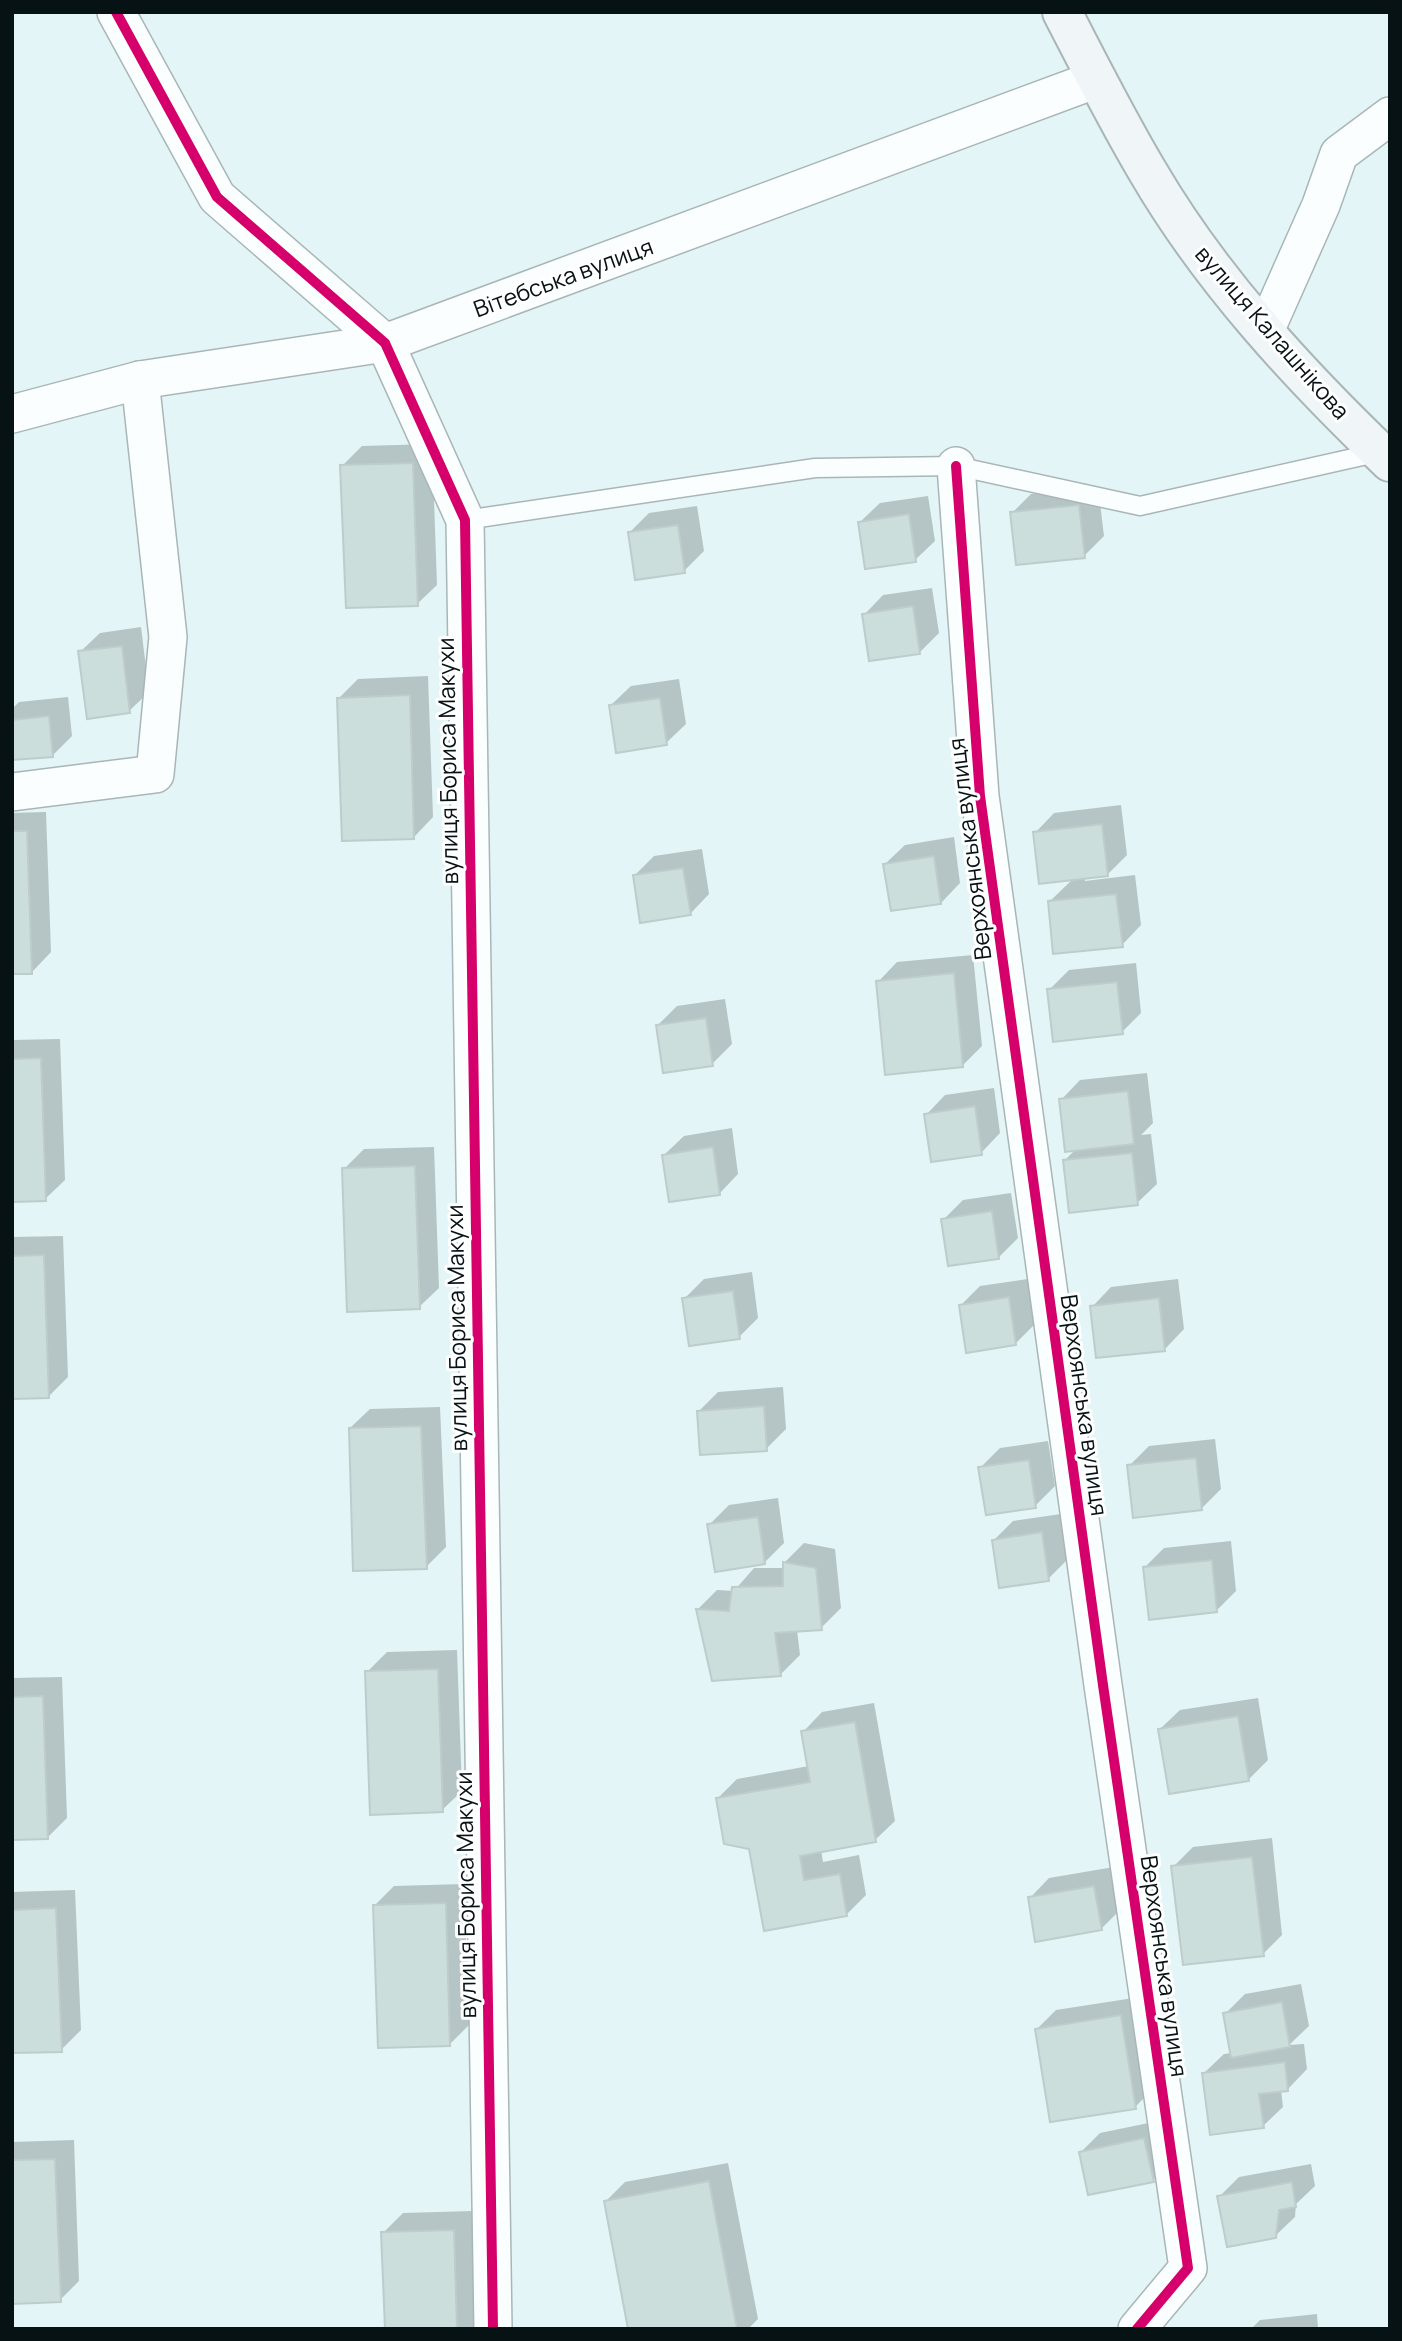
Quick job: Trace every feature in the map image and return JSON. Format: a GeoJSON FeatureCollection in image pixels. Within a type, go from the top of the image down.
{"type":"FeatureCollection","features":[{"type":"Feature","properties":{"kind":"street"},"geometry":{"type":"LineString","coordinates":[[116,12],[217,197],[384,343]]}},
{"type":"Feature","properties":{"kind":"street","name":"вулиця Калашнікова"},"geometry":{"type":"LineString","coordinates":[[1062,12],[1148,173],[1197,246],[1265,331],[1385,457]]}},
{"type":"Feature","properties":{"kind":"street","name":"Вітебська вулиця"},"geometry":{"type":"LineString","coordinates":[[12,414],[140,380],[384,343],[1097,79]]}},
{"type":"Feature","properties":{"kind":"street"},"geometry":{"type":"LineString","coordinates":[[1265,331],[1321,205],[1339,154],[1390,116]]}},
{"type":"Feature","properties":{"kind":"street","name":"вулиця Бориса Макухи"},"geometry":{"type":"LineString","coordinates":[[384,343],[465,520],[493,2329]]}},
{"type":"Feature","properties":{"kind":"street"},"geometry":{"type":"LineString","coordinates":[[12,792],[155,774],[168,637],[140,380]]}},
{"type":"Feature","properties":{"kind":"street","name":"Верхоянська вулиця"},"geometry":{"type":"LineString","coordinates":[[956,466],[982,810],[1103,1685],[1188,2268],[1137,2329]]}},
{"type":"Feature","properties":{"kind":"lane"},"geometry":{"type":"LineString","coordinates":[[465,520],[815,468],[956,466],[1140,506],[1385,457]]}},
{"type":"Feature","properties":{"kind":"building"},"geometry":{"type":"Polygon","coordinates":[[[413,463],[418,606],[346,608],[340,465],[413,463]]]}},
{"type":"Feature","properties":{"kind":"building"},"geometry":{"type":"Polygon","coordinates":[[[1079,505],[1085,558],[1016,565],[1010,512],[1079,505]]]}},
{"type":"Feature","properties":{"kind":"building"},"geometry":{"type":"Polygon","coordinates":[[[909,514],[916,562],[865,569],[858,522],[909,514]]]}},
{"type":"Feature","properties":{"kind":"building"},"geometry":{"type":"Polygon","coordinates":[[[678,525],[685,573],[635,580],[628,532],[678,525]]]}},
{"type":"Feature","properties":{"kind":"building"},"geometry":{"type":"Polygon","coordinates":[[[913,606],[920,654],[869,661],[862,614],[913,606]]]}},
{"type":"Feature","properties":{"kind":"building"},"geometry":{"type":"Polygon","coordinates":[[[122,646],[130,713],[87,719],[78,651],[122,646]]]}},
{"type":"Feature","properties":{"kind":"building"},"geometry":{"type":"Polygon","coordinates":[[[410,695],[414,839],[342,841],[337,698],[410,695]]]}},
{"type":"Feature","properties":{"kind":"building"},"geometry":{"type":"Polygon","coordinates":[[[660,698],[667,745],[616,753],[609,705],[660,698]]]}},
{"type":"Feature","properties":{"kind":"building"},"geometry":{"type":"Polygon","coordinates":[[[49,716],[53,757],[12,760],[12,720],[49,716]]]}},
{"type":"Feature","properties":{"kind":"building"},"geometry":{"type":"Polygon","coordinates":[[[1102,824],[1108,876],[1039,884],[1033,832],[1102,824]]]}},
{"type":"Feature","properties":{"kind":"building"},"geometry":{"type":"Polygon","coordinates":[[[12,831],[27,831],[32,974],[12,974],[12,831]]]}},
{"type":"Feature","properties":{"kind":"building"},"geometry":{"type":"Polygon","coordinates":[[[934,856],[941,904],[891,911],[883,864],[934,856]]]}},
{"type":"Feature","properties":{"kind":"building"},"geometry":{"type":"Polygon","coordinates":[[[683,868],[691,915],[640,923],[633,875],[683,868]]]}},
{"type":"Feature","properties":{"kind":"building"},"geometry":{"type":"Polygon","coordinates":[[[1116,894],[1123,947],[1053,954],[1048,901],[1116,894]]]}},
{"type":"Feature","properties":{"kind":"building"},"geometry":{"type":"Polygon","coordinates":[[[954,973],[963,1067],[885,1075],[876,981],[954,973]]]}},
{"type":"Feature","properties":{"kind":"building"},"geometry":{"type":"Polygon","coordinates":[[[1117,982],[1123,1034],[1053,1042],[1047,989],[1117,982]]]}},
{"type":"Feature","properties":{"kind":"building"},"geometry":{"type":"Polygon","coordinates":[[[706,1018],[713,1066],[663,1073],[656,1025],[706,1018]]]}},
{"type":"Feature","properties":{"kind":"building"},"geometry":{"type":"Polygon","coordinates":[[[41,1058],[46,1201],[12,1202],[12,1059],[41,1058]]]}},
{"type":"Feature","properties":{"kind":"building"},"geometry":{"type":"Polygon","coordinates":[[[1128,1091],[1134,1144],[1065,1152],[1059,1099],[1128,1091]]]}},
{"type":"Feature","properties":{"kind":"building"},"geometry":{"type":"Polygon","coordinates":[[[975,1106],[982,1155],[931,1162],[924,1114],[975,1106]]]}},
{"type":"Feature","properties":{"kind":"building"},"geometry":{"type":"Polygon","coordinates":[[[713,1147],[720,1195],[669,1202],[662,1155],[713,1147]]]}},
{"type":"Feature","properties":{"kind":"building"},"geometry":{"type":"Polygon","coordinates":[[[1132,1153],[1138,1205],[1069,1213],[1063,1160],[1132,1153]]]}},
{"type":"Feature","properties":{"kind":"building"},"geometry":{"type":"Polygon","coordinates":[[[415,1166],[420,1309],[347,1312],[342,1168],[415,1166]]]}},
{"type":"Feature","properties":{"kind":"building"},"geometry":{"type":"Polygon","coordinates":[[[992,1211],[999,1259],[948,1266],[941,1219],[992,1211]]]}},
{"type":"Feature","properties":{"kind":"building"},"geometry":{"type":"Polygon","coordinates":[[[44,1255],[49,1398],[12,1399],[12,1256],[44,1255]]]}},
{"type":"Feature","properties":{"kind":"building"},"geometry":{"type":"Polygon","coordinates":[[[733,1291],[740,1339],[689,1346],[682,1298],[733,1291]]]}},
{"type":"Feature","properties":{"kind":"building"},"geometry":{"type":"Polygon","coordinates":[[[1009,1297],[1016,1345],[966,1353],[959,1305],[1009,1297]]]}},
{"type":"Feature","properties":{"kind":"building"},"geometry":{"type":"Polygon","coordinates":[[[1159,1298],[1165,1351],[1096,1358],[1090,1306],[1159,1298]]]}},
{"type":"Feature","properties":{"kind":"building"},"geometry":{"type":"Polygon","coordinates":[[[764,1406],[767,1451],[700,1455],[697,1411],[764,1406]]]}},
{"type":"Feature","properties":{"kind":"building"},"geometry":{"type":"Polygon","coordinates":[[[421,1426],[427,1569],[353,1571],[349,1428],[421,1426]]]}},
{"type":"Feature","properties":{"kind":"building"},"geometry":{"type":"Polygon","coordinates":[[[1196,1458],[1202,1510],[1133,1518],[1127,1465],[1196,1458]]]}},
{"type":"Feature","properties":{"kind":"building"},"geometry":{"type":"Polygon","coordinates":[[[1029,1460],[1036,1508],[986,1515],[978,1467],[1029,1460]]]}},
{"type":"Feature","properties":{"kind":"building"},"geometry":{"type":"Polygon","coordinates":[[[758,1517],[765,1564],[715,1572],[707,1524],[758,1517]]]}},
{"type":"Feature","properties":{"kind":"building"},"geometry":{"type":"Polygon","coordinates":[[[1042,1532],[1049,1581],[999,1588],[992,1540],[1042,1532]]]}},
{"type":"Feature","properties":{"kind":"building"},"geometry":{"type":"Polygon","coordinates":[[[1212,1560],[1217,1612],[1149,1620],[1143,1567],[1212,1560]]]}},
{"type":"Feature","properties":{"kind":"building"},"geometry":{"type":"Polygon","coordinates":[[[783,1562],[816,1568],[822,1630],[775,1633],[781,1676],[712,1681],[696,1609],[729,1611],[732,1587],[783,1586],[783,1562]]]}},
{"type":"Feature","properties":{"kind":"building"},"geometry":{"type":"Polygon","coordinates":[[[438,1669],[443,1812],[370,1815],[365,1671],[438,1669]]]}},
{"type":"Feature","properties":{"kind":"building"},"geometry":{"type":"Polygon","coordinates":[[[43,1696],[48,1839],[12,1840],[12,1697],[43,1696]]]}},
{"type":"Feature","properties":{"kind":"building"},"geometry":{"type":"Polygon","coordinates":[[[1238,1716],[1249,1781],[1169,1794],[1158,1729],[1238,1716]]]}},
{"type":"Feature","properties":{"kind":"building"},"geometry":{"type":"Polygon","coordinates":[[[855,1722],[876,1842],[800,1856],[804,1880],[840,1874],[847,1916],[764,1931],[749,1849],[724,1844],[716,1798],[810,1782],[801,1731],[855,1722]]]}},
{"type":"Feature","properties":{"kind":"building"},"geometry":{"type":"Polygon","coordinates":[[[1252,1857],[1264,1956],[1183,1965],[1171,1866],[1252,1857]]]}},
{"type":"Feature","properties":{"kind":"building"},"geometry":{"type":"Polygon","coordinates":[[[1094,1886],[1102,1930],[1035,1942],[1028,1897],[1094,1886]]]}},
{"type":"Feature","properties":{"kind":"building"},"geometry":{"type":"Polygon","coordinates":[[[446,1903],[450,2046],[378,2048],[373,1905],[446,1903]]]}},
{"type":"Feature","properties":{"kind":"building"},"geometry":{"type":"Polygon","coordinates":[[[56,1908],[62,2052],[12,2053],[12,1910],[56,1908]]]}},
{"type":"Feature","properties":{"kind":"building"},"geometry":{"type":"Polygon","coordinates":[[[1282,2002],[1290,2047],[1231,2058],[1223,2013],[1282,2002]]]}},
{"type":"Feature","properties":{"kind":"building"},"geometry":{"type":"Polygon","coordinates":[[[1121,2015],[1136,2109],[1050,2122],[1035,2029],[1121,2015]]]}},
{"type":"Feature","properties":{"kind":"building"},"geometry":{"type":"Polygon","coordinates":[[[1285,2062],[1288,2091],[1259,2094],[1264,2128],[1210,2135],[1202,2073],[1285,2062]]]}},
{"type":"Feature","properties":{"kind":"building"},"geometry":{"type":"Polygon","coordinates":[[[1144,2138],[1154,2182],[1088,2195],[1079,2152],[1144,2138]]]}},
{"type":"Feature","properties":{"kind":"building"},"geometry":{"type":"Polygon","coordinates":[[[55,2159],[61,2302],[12,2304],[12,2160],[55,2159]]]}},
{"type":"Feature","properties":{"kind":"building"},"geometry":{"type":"Polygon","coordinates":[[[709,2181],[737,2329],[628,2329],[604,2201],[709,2181]]]}},
{"type":"Feature","properties":{"kind":"building"},"geometry":{"type":"Polygon","coordinates":[[[1292,2182],[1296,2207],[1279,2210],[1276,2238],[1227,2247],[1217,2196],[1292,2182]]]}},
{"type":"Feature","properties":{"kind":"building"},"geometry":{"type":"Polygon","coordinates":[[[454,2230],[457,2329],[385,2329],[381,2232],[454,2230]]]}},
{"type":"Feature","properties":{"kind":"cycle path"},"geometry":{"type":"LineString","coordinates":[[116,12],[217,197],[385,343],[465,520],[493,2329]]}},
{"type":"Feature","properties":{"kind":"cycle path"},"geometry":{"type":"LineString","coordinates":[[956,466],[980,796],[1103,1685],[1188,2268],[1137,2329]]}}]}
